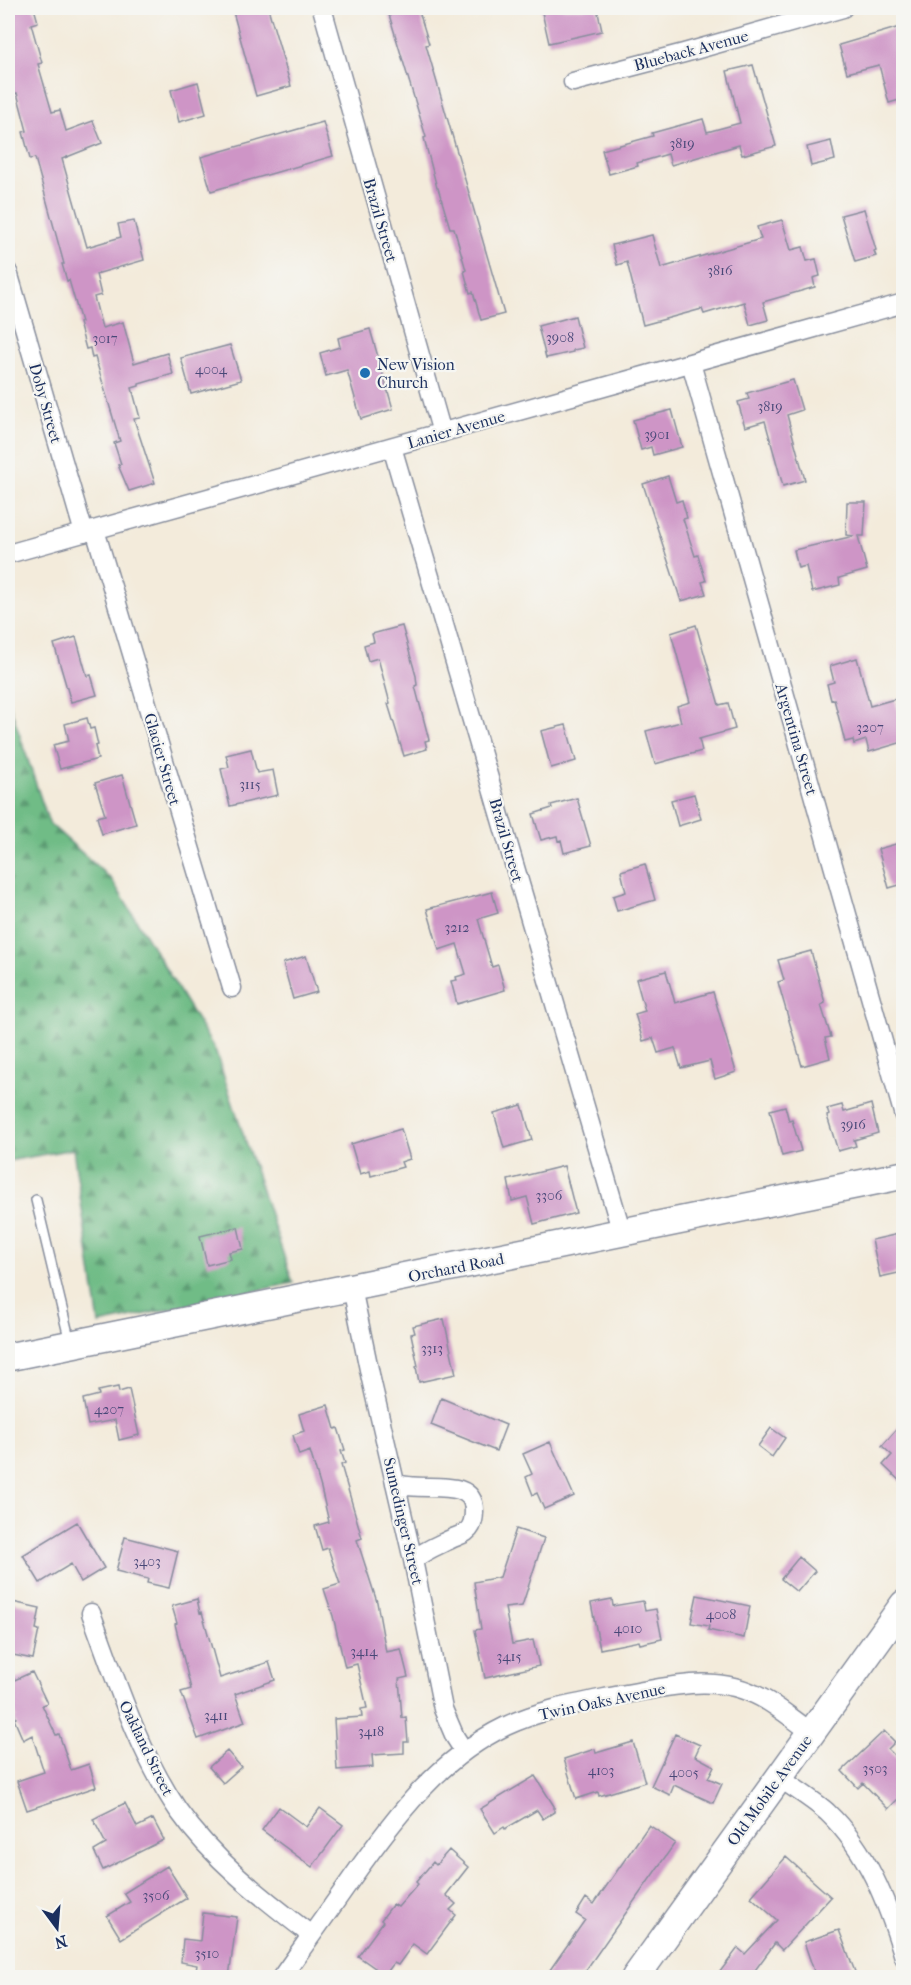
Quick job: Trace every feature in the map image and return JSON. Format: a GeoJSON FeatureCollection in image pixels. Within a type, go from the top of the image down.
{"type":"FeatureCollection","features":[{"type":"Feature","properties":{"kind":"main road","name":"Orchard Road"},"geometry":{"type":"LineString","coordinates":[[8,1357],[903,1175]]}},
{"type":"Feature","properties":{"kind":"main road","name":"Old Mobile Avenue"},"geometry":{"type":"LineString","coordinates":[[635,1977],[901,1607]]}},
{"type":"Feature","properties":{"kind":"street","name":"Brazil Street"},"geometry":{"type":"LineString","coordinates":[[322,8],[442,433]]}},
{"type":"Feature","properties":{"kind":"street","name":"Blueback Avenue"},"geometry":{"type":"LineString","coordinates":[[573,82],[843,8]]}},
{"type":"Feature","properties":{"kind":"street","name":"Doby Street"},"geometry":{"type":"LineString","coordinates":[[8,272],[89,532]]}},
{"type":"Feature","properties":{"kind":"street","name":"Lanier Avenue"},"geometry":{"type":"LineString","coordinates":[[8,554],[903,303]]}},
{"type":"Feature","properties":{"kind":"street","name":"Argentina Street"},"geometry":{"type":"LineString","coordinates":[[691,363],[903,1116]]}},
{"type":"Feature","properties":{"kind":"street","name":"Brazil Street"},"geometry":{"type":"LineString","coordinates":[[392,447],[622,1233]]}},
{"type":"Feature","properties":{"kind":"street","name":"Glacier Street"},"geometry":{"type":"LineString","coordinates":[[89,532],[232,988]]}},
{"type":"Feature","properties":{"kind":"street","name":"Sumedinger Street"},"geometry":{"type":"LineString","coordinates":[[352,1288],[413,1560],[443,1709],[464,1751]]}},
{"type":"Feature","properties":{"kind":"street"},"geometry":{"type":"LineString","coordinates":[[395,1483],[417,1488],[459,1488],[467,1494],[474,1507],[473,1520],[466,1532],[422,1552],[413,1560]]}},
{"type":"Feature","properties":{"kind":"street","name":"Oakland Street"},"geometry":{"type":"LineString","coordinates":[[91,1613],[138,1737],[161,1784],[180,1812],[217,1856],[249,1888],[311,1935]]}},
{"type":"Feature","properties":{"kind":"street","name":"Twin Oaks Avenue"},"geometry":{"type":"LineString","coordinates":[[281,1977],[392,1822],[422,1787],[464,1751],[507,1726],[539,1713],[573,1704],[690,1683],[712,1683],[739,1688],[762,1697],[811,1732]]}},
{"type":"Feature","properties":{"kind":"street"},"geometry":{"type":"LineString","coordinates":[[778,1777],[826,1812],[849,1837],[868,1865],[885,1899],[903,1957]]}},
{"type":"Feature","properties":{"kind":"lane"},"geometry":{"type":"LineString","coordinates":[[36,1200],[71,1344]]}},
{"type":"Feature","properties":{"kind":"green space"},"geometry":{"type":"Polygon","coordinates":[[[8,700],[49,823],[112,880],[215,1050],[293,1283],[99,1324],[73,1149],[8,1161],[8,700]]]}},
{"type":"Feature","properties":{"kind":"building"},"geometry":{"type":"Polygon","coordinates":[[[8,8],[34,8],[38,22],[31,24],[42,63],[38,64],[52,112],[60,110],[66,131],[93,121],[102,143],[62,159],[87,247],[121,237],[118,224],[134,221],[144,260],[96,274],[101,295],[94,297],[102,328],[123,322],[134,363],[167,353],[173,374],[132,388],[140,418],[134,419],[155,483],[129,491],[118,465],[121,464],[114,443],[120,441],[95,357],[92,358],[90,348],[86,349],[79,323],[81,322],[62,264],[64,264],[35,158],[30,159],[23,132],[27,131],[17,93],[8,96],[8,8]]]}},
{"type":"Feature","properties":{"kind":"building"},"geometry":{"type":"Polygon","coordinates":[[[232,8],[268,8],[291,86],[256,96],[232,8]]]}},
{"type":"Feature","properties":{"kind":"building"},"geometry":{"type":"Polygon","coordinates":[[[387,8],[418,8],[429,44],[426,45],[504,314],[481,320],[473,292],[470,293],[454,228],[450,228],[437,188],[424,138],[426,137],[387,8]]]}},
{"type":"Feature","properties":{"kind":"building"},"geometry":{"type":"Polygon","coordinates":[[[541,8],[597,8],[602,31],[549,43],[541,8]]]}},
{"type":"Feature","properties":{"kind":"building"},"geometry":{"type":"Polygon","coordinates":[[[903,26],[903,99],[889,103],[879,65],[847,73],[839,45],[903,26]]]}},
{"type":"Feature","properties":{"kind":"building"},"geometry":{"type":"Polygon","coordinates":[[[753,65],[776,146],[742,155],[739,145],[671,165],[668,154],[609,174],[602,150],[703,119],[707,132],[740,123],[727,71],[753,65]]]}},
{"type":"Feature","properties":{"kind":"building"},"geometry":{"type":"Polygon","coordinates":[[[198,82],[206,114],[179,122],[171,90],[198,82]]]}},
{"type":"Feature","properties":{"kind":"building"},"geometry":{"type":"Polygon","coordinates":[[[323,122],[333,156],[211,191],[201,157],[323,122]]]}},
{"type":"Feature","properties":{"kind":"building"},"geometry":{"type":"Polygon","coordinates":[[[831,141],[835,160],[811,166],[807,147],[831,141]]]}},
{"type":"Feature","properties":{"kind":"building"},"geometry":{"type":"Polygon","coordinates":[[[864,209],[876,256],[855,262],[841,215],[864,209]]]}},
{"type":"Feature","properties":{"kind":"building"},"geometry":{"type":"Polygon","coordinates":[[[782,220],[791,250],[803,247],[807,261],[816,259],[820,276],[813,278],[815,287],[763,302],[768,320],[750,325],[744,302],[704,314],[702,309],[643,325],[627,262],[617,265],[612,245],[652,235],[661,268],[761,239],[757,227],[782,220]]]}},
{"type":"Feature","properties":{"kind":"building"},"geometry":{"type":"Polygon","coordinates":[[[575,316],[583,348],[546,358],[538,326],[575,316]]]}},
{"type":"Feature","properties":{"kind":"building","name":"New Vision Church"},"geometry":{"type":"Polygon","coordinates":[[[370,329],[393,409],[361,419],[347,370],[326,376],[320,353],[340,347],[338,338],[370,329]]]}},
{"type":"Feature","properties":{"kind":"building"},"geometry":{"type":"Polygon","coordinates":[[[230,345],[241,380],[191,394],[181,358],[230,345]]]}},
{"type":"Feature","properties":{"kind":"building"},"geometry":{"type":"Polygon","coordinates":[[[793,380],[802,410],[787,415],[805,480],[783,486],[765,421],[745,427],[738,402],[749,399],[747,393],[793,380]]]}},
{"type":"Feature","properties":{"kind":"building"},"geometry":{"type":"Polygon","coordinates":[[[672,410],[682,447],[653,455],[651,447],[641,450],[633,420],[672,410]]]}},
{"type":"Feature","properties":{"kind":"building"},"geometry":{"type":"Polygon","coordinates":[[[668,476],[676,502],[682,500],[687,518],[683,519],[706,581],[702,582],[706,594],[681,601],[643,484],[668,476]]]}},
{"type":"Feature","properties":{"kind":"building"},"geometry":{"type":"Polygon","coordinates":[[[847,502],[866,502],[864,536],[858,536],[867,570],[839,578],[840,585],[812,592],[806,566],[798,568],[794,550],[854,536],[846,535],[847,502]]]}},
{"type":"Feature","properties":{"kind":"building"},"geometry":{"type":"Polygon","coordinates":[[[696,625],[719,705],[728,703],[735,729],[699,739],[702,751],[655,764],[646,731],[681,722],[677,706],[690,702],[671,633],[696,625]]]}},
{"type":"Feature","properties":{"kind":"building"},"geometry":{"type":"Polygon","coordinates":[[[402,626],[416,676],[417,685],[415,686],[429,740],[425,741],[427,749],[404,756],[388,704],[390,703],[378,658],[368,661],[364,645],[374,642],[372,634],[402,626]]]}},
{"type":"Feature","properties":{"kind":"building"},"geometry":{"type":"Polygon","coordinates":[[[76,637],[87,676],[91,675],[97,695],[71,702],[54,644],[76,637]]]}},
{"type":"Feature","properties":{"kind":"building"},"geometry":{"type":"Polygon","coordinates":[[[857,658],[870,706],[895,699],[903,727],[903,742],[869,752],[866,740],[854,744],[853,740],[845,742],[834,699],[831,700],[827,684],[834,682],[830,666],[857,658]]]}},
{"type":"Feature","properties":{"kind":"building"},"geometry":{"type":"Polygon","coordinates":[[[87,718],[90,729],[94,728],[98,759],[60,769],[53,745],[69,741],[65,724],[87,718]]]}},
{"type":"Feature","properties":{"kind":"building"},"geometry":{"type":"Polygon","coordinates":[[[566,725],[576,761],[551,768],[541,731],[566,725]]]}},
{"type":"Feature","properties":{"kind":"building"},"geometry":{"type":"Polygon","coordinates":[[[251,749],[257,773],[273,770],[278,795],[230,806],[221,769],[229,767],[226,755],[251,749]]]}},
{"type":"Feature","properties":{"kind":"building"},"geometry":{"type":"Polygon","coordinates":[[[122,775],[136,824],[102,834],[97,817],[105,815],[95,783],[122,775]]]}},
{"type":"Feature","properties":{"kind":"building"},"geometry":{"type":"Polygon","coordinates":[[[694,794],[701,819],[678,826],[671,800],[694,794]]]}},
{"type":"Feature","properties":{"kind":"building"},"geometry":{"type":"Polygon","coordinates":[[[577,798],[591,846],[564,853],[561,840],[558,841],[557,836],[541,840],[533,814],[552,808],[551,805],[577,798]]]}},
{"type":"Feature","properties":{"kind":"building"},"geometry":{"type":"Polygon","coordinates":[[[903,842],[903,884],[889,888],[878,849],[903,842]]]}},
{"type":"Feature","properties":{"kind":"building"},"geometry":{"type":"Polygon","coordinates":[[[645,864],[655,900],[617,911],[613,896],[626,892],[621,871],[645,864]]]}},
{"type":"Feature","properties":{"kind":"building"},"geometry":{"type":"Polygon","coordinates":[[[492,892],[498,913],[478,919],[492,967],[498,965],[505,990],[457,1004],[451,981],[466,974],[457,944],[439,950],[427,909],[492,892]]]}},
{"type":"Feature","properties":{"kind":"building"},"geometry":{"type":"Polygon","coordinates":[[[811,951],[825,1003],[821,1005],[831,1037],[825,1038],[830,1058],[802,1066],[778,982],[784,980],[778,960],[811,951]]]}},
{"type":"Feature","properties":{"kind":"building"},"geometry":{"type":"Polygon","coordinates":[[[306,956],[317,992],[293,999],[283,963],[306,956]]]}},
{"type":"Feature","properties":{"kind":"building"},"geometry":{"type":"Polygon","coordinates":[[[666,971],[675,1003],[713,992],[736,1072],[715,1079],[710,1061],[681,1068],[675,1048],[658,1053],[653,1038],[643,1041],[635,1014],[645,1011],[636,979],[666,971]]]}},
{"type":"Feature","properties":{"kind":"building"},"geometry":{"type":"Polygon","coordinates":[[[871,1104],[878,1133],[854,1140],[856,1146],[838,1151],[827,1109],[842,1105],[844,1112],[871,1104]]]}},
{"type":"Feature","properties":{"kind":"building"},"geometry":{"type":"Polygon","coordinates":[[[522,1105],[532,1140],[504,1148],[494,1113],[522,1105]]]}},
{"type":"Feature","properties":{"kind":"building"},"geometry":{"type":"Polygon","coordinates":[[[785,1106],[789,1121],[792,1120],[801,1151],[782,1156],[770,1110],[785,1106]]]}},
{"type":"Feature","properties":{"kind":"building"},"geometry":{"type":"Polygon","coordinates":[[[401,1129],[410,1159],[401,1162],[403,1167],[371,1176],[370,1171],[360,1174],[351,1144],[401,1129]]]}},
{"type":"Feature","properties":{"kind":"building"},"geometry":{"type":"Polygon","coordinates":[[[564,1166],[576,1213],[534,1224],[527,1197],[512,1201],[508,1180],[564,1166]]]}},
{"type":"Feature","properties":{"kind":"building"},"geometry":{"type":"Polygon","coordinates":[[[238,1227],[243,1249],[229,1252],[231,1259],[207,1265],[200,1236],[238,1227]]]}},
{"type":"Feature","properties":{"kind":"building"},"geometry":{"type":"Polygon","coordinates":[[[903,1233],[903,1272],[880,1277],[872,1240],[903,1233]]]}},
{"type":"Feature","properties":{"kind":"building"},"geometry":{"type":"Polygon","coordinates":[[[444,1319],[456,1374],[419,1382],[411,1334],[415,1333],[413,1326],[444,1319]]]}},
{"type":"Feature","properties":{"kind":"building"},"geometry":{"type":"Polygon","coordinates":[[[118,1387],[119,1392],[129,1389],[139,1435],[119,1440],[115,1420],[88,1425],[83,1399],[99,1395],[98,1391],[118,1387]]]}},
{"type":"Feature","properties":{"kind":"building"},"geometry":{"type":"Polygon","coordinates":[[[441,1398],[506,1425],[496,1451],[431,1425],[441,1398]]]}},
{"type":"Feature","properties":{"kind":"building"},"geometry":{"type":"Polygon","coordinates":[[[328,1405],[335,1429],[338,1428],[345,1450],[341,1451],[345,1463],[341,1465],[362,1538],[357,1540],[377,1602],[386,1652],[401,1649],[408,1677],[399,1679],[402,1718],[406,1717],[408,1742],[404,1742],[404,1753],[372,1755],[373,1767],[337,1770],[334,1719],[362,1717],[361,1709],[367,1708],[357,1664],[345,1667],[324,1589],[340,1584],[328,1548],[322,1550],[315,1526],[329,1522],[321,1488],[310,1451],[299,1455],[293,1435],[304,1431],[299,1414],[328,1405]]]}},
{"type":"Feature","properties":{"kind":"building"},"geometry":{"type":"Polygon","coordinates":[[[903,1422],[903,1484],[883,1465],[892,1455],[882,1446],[903,1422]]]}},
{"type":"Feature","properties":{"kind":"building"},"geometry":{"type":"Polygon","coordinates":[[[771,1428],[785,1438],[772,1457],[758,1446],[771,1428]]]}},
{"type":"Feature","properties":{"kind":"building"},"geometry":{"type":"Polygon","coordinates":[[[550,1442],[574,1496],[544,1509],[537,1493],[533,1495],[526,1477],[532,1474],[523,1454],[550,1442]]]}},
{"type":"Feature","properties":{"kind":"building"},"geometry":{"type":"Polygon","coordinates":[[[77,1522],[104,1568],[81,1582],[71,1564],[40,1583],[23,1555],[77,1522]]]}},
{"type":"Feature","properties":{"kind":"building"},"geometry":{"type":"Polygon","coordinates":[[[516,1529],[544,1538],[522,1606],[505,1608],[512,1644],[533,1640],[539,1666],[485,1678],[475,1630],[481,1629],[474,1582],[500,1577],[516,1529]]]}},
{"type":"Feature","properties":{"kind":"building"},"geometry":{"type":"Polygon","coordinates":[[[125,1537],[178,1551],[169,1588],[147,1583],[148,1579],[116,1571],[125,1537]]]}},
{"type":"Feature","properties":{"kind":"building"},"geometry":{"type":"Polygon","coordinates":[[[799,1557],[815,1571],[797,1592],[781,1579],[799,1557]]]}},
{"type":"Feature","properties":{"kind":"building"},"geometry":{"type":"Polygon","coordinates":[[[697,1595],[750,1606],[744,1638],[708,1630],[709,1626],[691,1623],[697,1595]]]}},
{"type":"Feature","properties":{"kind":"building"},"geometry":{"type":"Polygon","coordinates":[[[197,1599],[220,1678],[269,1662],[275,1680],[235,1694],[245,1722],[198,1739],[181,1692],[191,1689],[172,1606],[197,1599]]]}},
{"type":"Feature","properties":{"kind":"building"},"geometry":{"type":"Polygon","coordinates":[[[612,1599],[613,1606],[643,1601],[645,1611],[656,1609],[662,1639],[600,1649],[591,1603],[612,1599]]]}},
{"type":"Feature","properties":{"kind":"building"},"geometry":{"type":"Polygon","coordinates":[[[8,1601],[40,1608],[36,1629],[39,1630],[33,1659],[8,1654],[8,1601]]]}},
{"type":"Feature","properties":{"kind":"building"},"geometry":{"type":"Polygon","coordinates":[[[32,1672],[47,1703],[42,1705],[56,1735],[59,1734],[71,1770],[89,1764],[96,1787],[27,1810],[17,1781],[44,1772],[32,1735],[23,1740],[14,1719],[16,1718],[8,1700],[8,1683],[32,1672]]]}},
{"type":"Feature","properties":{"kind":"building"},"geometry":{"type":"Polygon","coordinates":[[[884,1731],[895,1742],[888,1749],[903,1764],[903,1794],[888,1809],[863,1783],[858,1788],[842,1771],[884,1731]]]}},
{"type":"Feature","properties":{"kind":"building"},"geometry":{"type":"Polygon","coordinates":[[[675,1734],[700,1745],[695,1756],[714,1766],[708,1778],[722,1784],[713,1803],[674,1785],[670,1795],[651,1786],[675,1734]]]}},
{"type":"Feature","properties":{"kind":"building"},"geometry":{"type":"Polygon","coordinates":[[[633,1742],[645,1782],[599,1796],[598,1792],[576,1799],[564,1759],[595,1749],[596,1753],[633,1742]]]}},
{"type":"Feature","properties":{"kind":"building"},"geometry":{"type":"Polygon","coordinates":[[[227,1751],[241,1767],[223,1783],[209,1767],[227,1751]]]}},
{"type":"Feature","properties":{"kind":"building"},"geometry":{"type":"Polygon","coordinates":[[[535,1776],[554,1806],[554,1812],[543,1819],[537,1810],[495,1833],[480,1809],[535,1776]]]}},
{"type":"Feature","properties":{"kind":"building"},"geometry":{"type":"Polygon","coordinates":[[[125,1803],[137,1827],[153,1819],[164,1840],[103,1870],[94,1851],[106,1844],[93,1819],[125,1803]]]}},
{"type":"Feature","properties":{"kind":"building"},"geometry":{"type":"Polygon","coordinates":[[[279,1807],[306,1827],[320,1808],[343,1825],[312,1867],[262,1830],[279,1807]]]}},
{"type":"Feature","properties":{"kind":"building"},"geometry":{"type":"Polygon","coordinates":[[[649,1825],[675,1843],[581,1977],[545,1977],[585,1920],[576,1914],[586,1898],[594,1904],[649,1825]]]}},
{"type":"Feature","properties":{"kind":"building"},"geometry":{"type":"Polygon","coordinates":[[[449,1850],[468,1867],[446,1895],[456,1904],[450,1910],[456,1915],[427,1954],[413,1944],[398,1965],[394,1963],[385,1975],[358,1956],[393,1904],[398,1907],[433,1862],[436,1865],[449,1850]]]}},
{"type":"Feature","properties":{"kind":"building"},"geometry":{"type":"Polygon","coordinates":[[[786,1857],[831,1897],[782,1950],[775,1943],[750,1977],[716,1977],[738,1948],[745,1954],[777,1920],[751,1897],[786,1857]]]}},
{"type":"Feature","properties":{"kind":"building"},"geometry":{"type":"Polygon","coordinates":[[[167,1866],[187,1898],[121,1939],[107,1916],[130,1902],[124,1893],[167,1866]]]}},
{"type":"Feature","properties":{"kind":"building"},"geometry":{"type":"Polygon","coordinates":[[[203,1913],[237,1917],[229,1977],[195,1977],[197,1965],[181,1962],[183,1939],[200,1941],[203,1913]]]}},
{"type":"Feature","properties":{"kind":"building"},"geometry":{"type":"Polygon","coordinates":[[[839,1930],[857,1977],[816,1977],[804,1942],[839,1930]]]}},
{"type":"Feature","properties":{"kind":"place","name":"New Vision Church"},"geometry":{"type":"Point","coordinates":[365,373]}}]}
